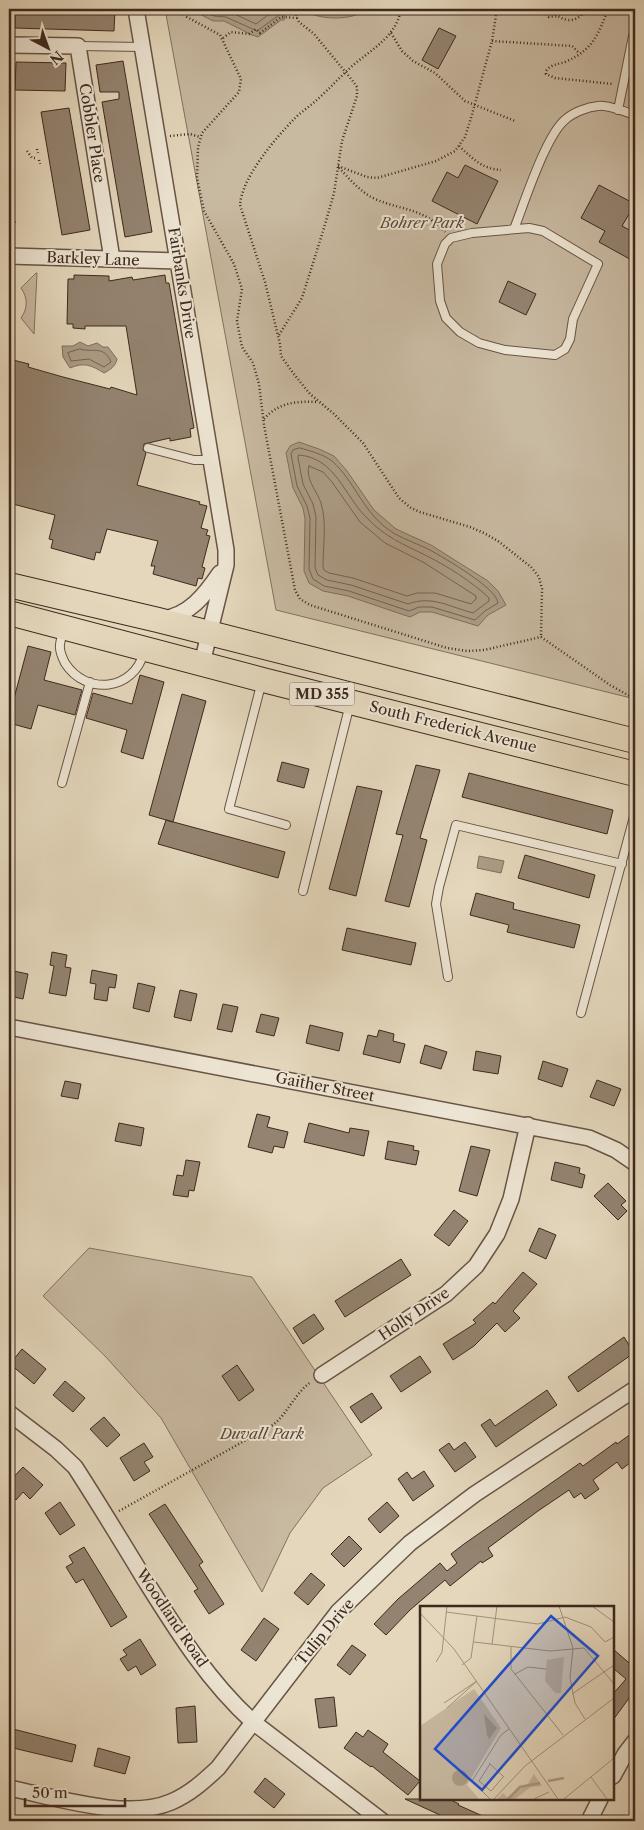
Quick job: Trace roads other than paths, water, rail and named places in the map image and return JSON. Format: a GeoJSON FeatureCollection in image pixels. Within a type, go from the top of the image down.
{"type":"FeatureCollection","features":[{"type":"Feature","properties":{"kind":"main road","name":"South Frederick Avenue"},"geometry":{"type":"LineString","coordinates":[[9,585],[158,620],[635,741]]}},
{"type":"Feature","properties":{"kind":"main road","name":"South Frederick Avenue"},"geometry":{"type":"LineString","coordinates":[[9,613],[263,680],[635,774]]}},
{"type":"Feature","properties":{"kind":"street","name":"Fairbanks Drive"},"geometry":{"type":"LineString","coordinates":[[136,9],[226,558],[202,663]]}},
{"type":"Feature","properties":{"kind":"street"},"geometry":{"type":"LineString","coordinates":[[9,45],[78,46]]}},
{"type":"Feature","properties":{"kind":"street","name":"Cobbler Place"},"geometry":{"type":"LineString","coordinates":[[78,46],[112,259]]}},
{"type":"Feature","properties":{"kind":"street","name":"Barkley Lane"},"geometry":{"type":"LineString","coordinates":[[9,256],[178,262]]}},
{"type":"Feature","properties":{"kind":"street"},"geometry":{"type":"LineString","coordinates":[[158,620],[175,616],[197,603],[220,572],[226,558]]}},
{"type":"Feature","properties":{"kind":"street","name":"Gaither Street"},"geometry":{"type":"LineString","coordinates":[[9,1027],[589,1138],[616,1150],[635,1163]]}},
{"type":"Feature","properties":{"kind":"street","name":"Holly Drive"},"geometry":{"type":"LineString","coordinates":[[322,1375],[446,1294],[476,1266],[497,1234],[511,1199],[528,1126]]}},
{"type":"Feature","properties":{"kind":"street","name":"Tulip Drive"},"geometry":{"type":"LineString","coordinates":[[9,1788],[105,1808],[136,1810],[171,1802],[198,1787],[218,1768],[338,1612],[410,1543],[475,1494],[635,1389]]}},
{"type":"Feature","properties":{"kind":"street","name":"Woodland Road"},"geometry":{"type":"LineString","coordinates":[[9,1413],[75,1466],[184,1642],[218,1686],[253,1722],[382,1821]]}},
{"type":"Feature","properties":{"kind":"street"},"geometry":{"type":"LineString","coordinates":[[614,1774],[635,1741]]}},
{"type":"Feature","properties":{"kind":"street"},"geometry":{"type":"LineString","coordinates":[[589,1821],[600,1800]]}},
{"type":"Feature","properties":{"kind":"lane"},"geometry":{"type":"LineString","coordinates":[[618,110],[632,36],[635,31]]}},
{"type":"Feature","properties":{"kind":"lane"},"geometry":{"type":"LineString","coordinates":[[78,46],[143,47]]}},
{"type":"Feature","properties":{"kind":"lane"},"geometry":{"type":"LineString","coordinates":[[514,229],[545,152],[556,129],[566,118],[600,105],[635,115]]}},
{"type":"Feature","properties":{"kind":"lane"},"geometry":{"type":"LineString","coordinates":[[529,228],[542,231],[598,264],[573,319],[570,339],[565,349],[555,355],[505,350],[479,343],[460,332],[446,318],[440,301],[437,264],[445,244],[451,238],[472,233],[514,229],[529,228]]}},
{"type":"Feature","properties":{"kind":"lane"},"geometry":{"type":"LineString","coordinates":[[148,448],[194,460],[211,460]]}},
{"type":"Feature","properties":{"kind":"lane"},"geometry":{"type":"LineString","coordinates":[[65,627],[59,647],[61,655],[75,675],[90,682],[109,685],[124,681],[142,661],[144,648]]}},
{"type":"Feature","properties":{"kind":"lane"},"geometry":{"type":"LineString","coordinates":[[263,680],[229,809],[286,825]]}},
{"type":"Feature","properties":{"kind":"lane"},"geometry":{"type":"LineString","coordinates":[[62,783],[90,682]]}},
{"type":"Feature","properties":{"kind":"lane"},"geometry":{"type":"LineString","coordinates":[[303,891],[351,702]]}},
{"type":"Feature","properties":{"kind":"lane"},"geometry":{"type":"LineString","coordinates":[[581,1013],[635,813]]}},
{"type":"Feature","properties":{"kind":"lane"},"geometry":{"type":"LineString","coordinates":[[448,977],[436,904],[456,825],[622,864]]}},
{"type":"Feature","properties":{"kind":"water"},"geometry":{"type":"Polygon","coordinates":[[[190,9],[284,9],[285,14],[284,20],[281,20],[258,37],[224,21],[213,21],[190,9]]]}},
{"type":"Feature","properties":{"kind":"water"},"geometry":{"type":"Polygon","coordinates":[[[305,9],[366,9],[354,16],[335,18],[317,16],[305,9]]]}},
{"type":"Feature","properties":{"kind":"water"},"geometry":{"type":"Polygon","coordinates":[[[80,342],[88,346],[97,343],[103,347],[108,347],[117,359],[115,364],[104,373],[87,365],[70,368],[63,357],[62,346],[73,346],[80,342]]]}},
{"type":"Feature","properties":{"kind":"water"},"geometry":{"type":"Polygon","coordinates":[[[299,442],[334,456],[347,471],[374,510],[396,529],[431,545],[488,581],[498,591],[506,605],[488,615],[478,626],[432,612],[420,612],[410,617],[348,596],[323,591],[309,583],[304,571],[305,519],[303,508],[293,488],[286,453],[290,446],[299,442]]]}},
{"type":"Feature","properties":{"kind":"water"},"geometry":{"type":"Polygon","coordinates":[[[479,856],[504,861],[501,873],[477,868],[479,856]]]}},
{"type":"Feature","properties":{"kind":"park label","name":"Bohrer Park"},"geometry":{"type":"Point","coordinates":[422,223]}},
{"type":"Feature","properties":{"kind":"park label","name":"Duvall Park"},"geometry":{"type":"Point","coordinates":[262,1434]}}]}
